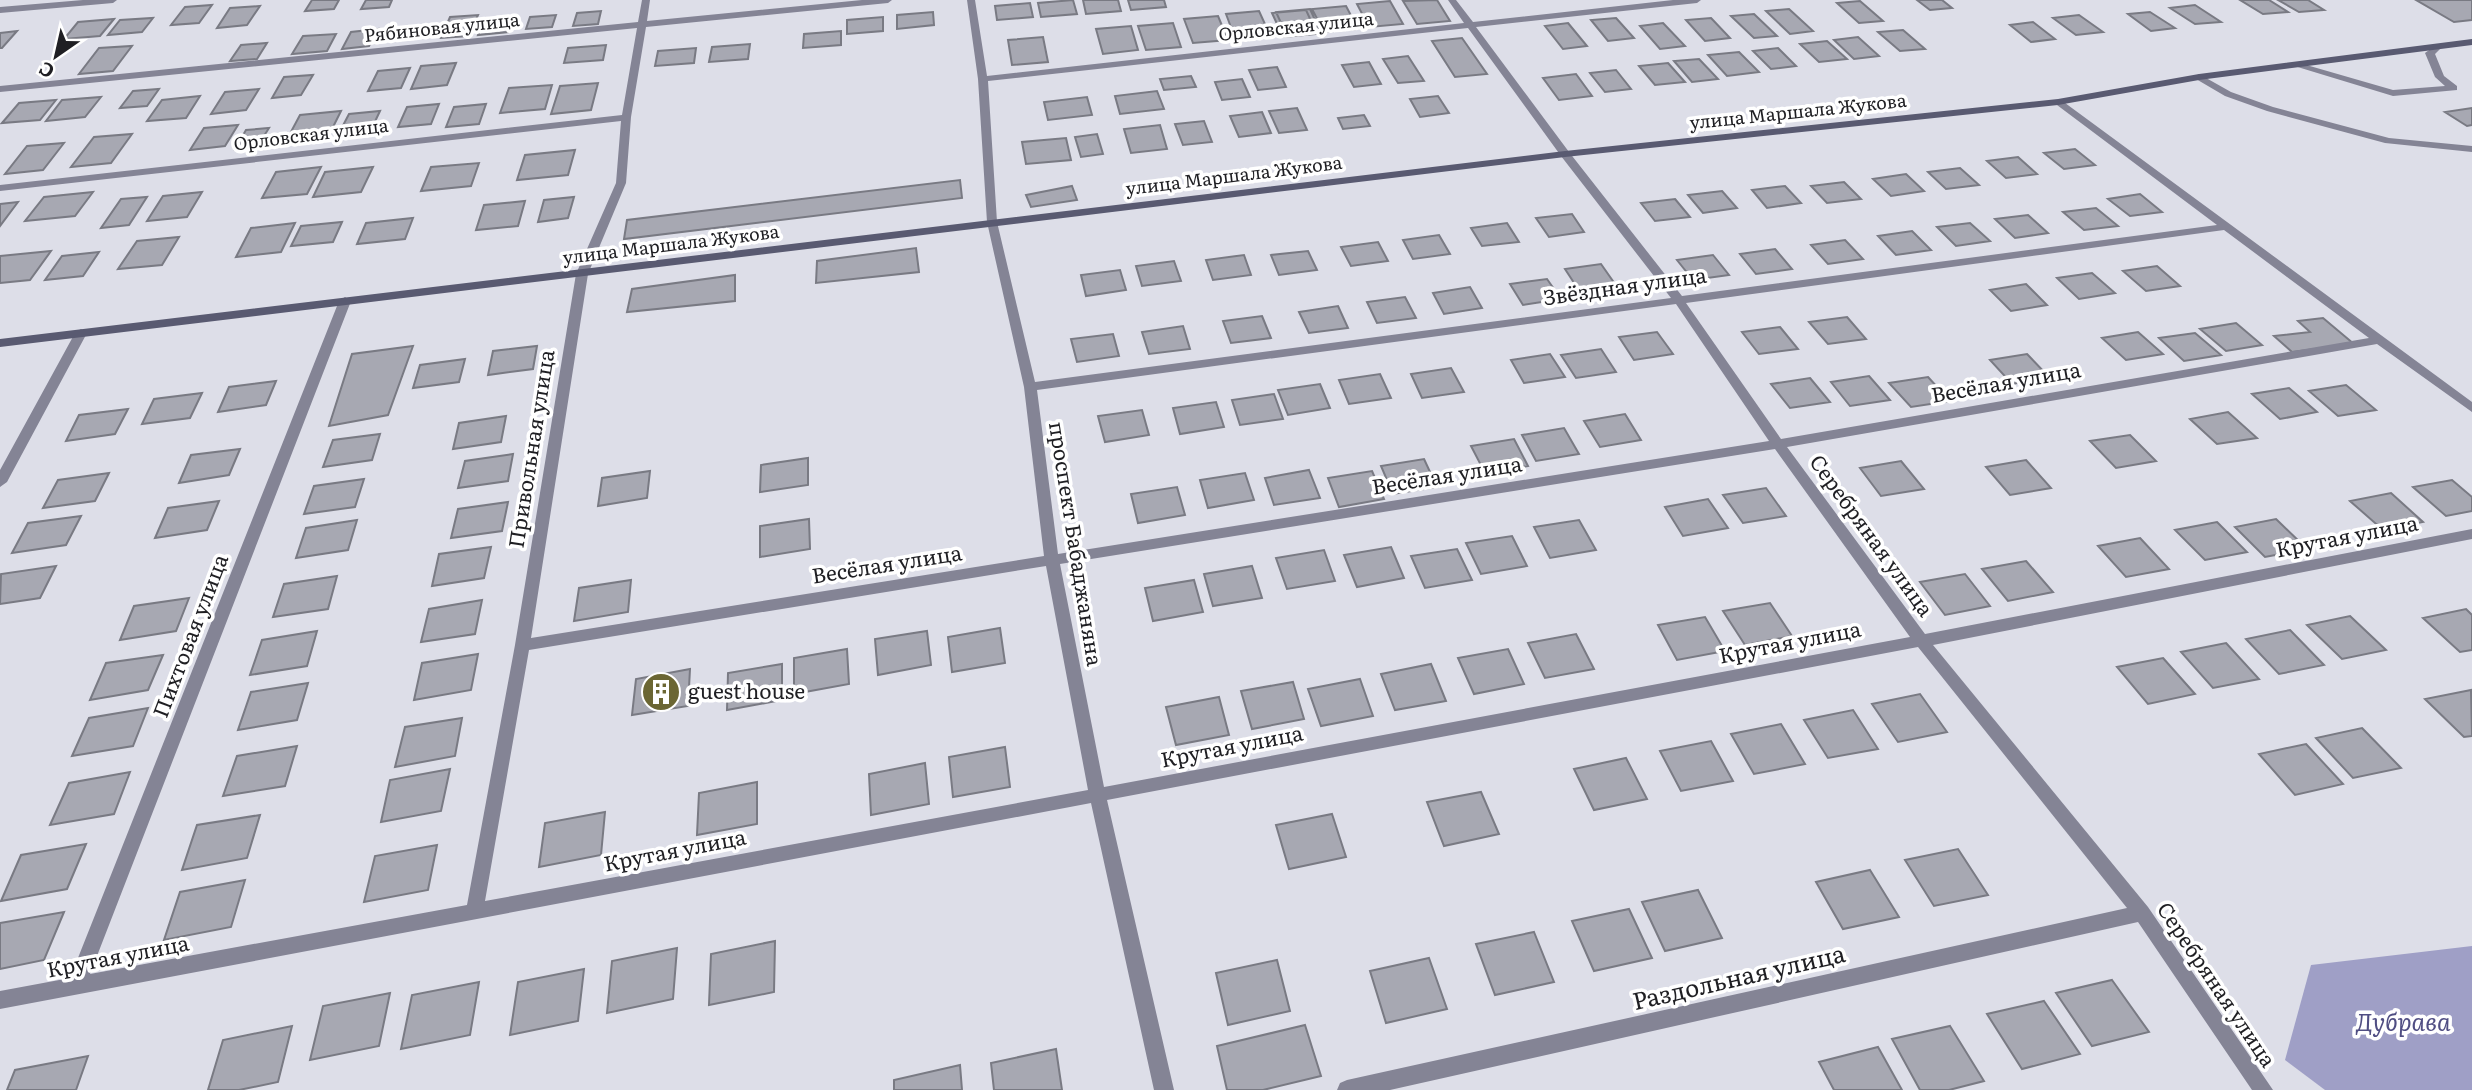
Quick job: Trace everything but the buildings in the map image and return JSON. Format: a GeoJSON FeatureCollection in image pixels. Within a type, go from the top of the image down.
{"type":"FeatureCollection","features":[{"type":"Feature","properties":{"kind":"main road","name":"улица Маршала Жукова"},"geometry":{"type":"LineString","coordinates":[[0,343],[1564,154],[2058,102],[2199,77],[2472,43]]}},
{"type":"Feature","properties":{"kind":"street"},"geometry":{"type":"LineString","coordinates":[[0,10],[113,0]]}},
{"type":"Feature","properties":{"kind":"street","name":"Привольная улица"},"geometry":{"type":"LineString","coordinates":[[475,910],[522,645],[582,274],[621,183],[626,117],[646,0]]}},
{"type":"Feature","properties":{"kind":"street","name":"Рябиновая улица"},"geometry":{"type":"LineString","coordinates":[[0,89],[888,0]]}},
{"type":"Feature","properties":{"kind":"street","name":"проспект Бабаджаняна"},"geometry":{"type":"LineString","coordinates":[[971,0],[983,79],[992,222],[1030,387],[1052,560],[1097,793],[1164,1090]]}},
{"type":"Feature","properties":{"kind":"street","name":"Серебряная улица"},"geometry":{"type":"LineString","coordinates":[[1452,0],[1564,154],[1678,299],[1778,444],[1921,640],[2142,913],[2263,1090]]}},
{"type":"Feature","properties":{"kind":"street","name":"Орловская улица"},"geometry":{"type":"LineString","coordinates":[[983,79],[1697,0]]}},
{"type":"Feature","properties":{"kind":"street"},"geometry":{"type":"LineString","coordinates":[[2296,65],[2393,93],[2454,88],[2440,77],[2430,53],[2436,48]]}},
{"type":"Feature","properties":{"kind":"street"},"geometry":{"type":"LineString","coordinates":[[2199,77],[2228,94],[2356,132],[2416,145],[2472,149]]}},
{"type":"Feature","properties":{"kind":"street"},"geometry":{"type":"LineString","coordinates":[[2058,102],[2472,408]]}},
{"type":"Feature","properties":{"kind":"street","name":"Орловская улица"},"geometry":{"type":"LineString","coordinates":[[0,188],[626,117]]}},
{"type":"Feature","properties":{"kind":"street","name":"Звёздная улица"},"geometry":{"type":"LineString","coordinates":[[1030,387],[2225,227]]}},
{"type":"Feature","properties":{"kind":"street","name":"Пихтовая улица"},"geometry":{"type":"LineString","coordinates":[[76,986],[345,301]]}},
{"type":"Feature","properties":{"kind":"street"},"geometry":{"type":"LineString","coordinates":[[0,482],[80,332]]}},
{"type":"Feature","properties":{"kind":"street","name":"Весёлая улица"},"geometry":{"type":"LineString","coordinates":[[522,645],[1778,444],[2377,340]]}},
{"type":"Feature","properties":{"kind":"street","name":"Крутая улица"},"geometry":{"type":"LineString","coordinates":[[0,1000],[2472,534]]}},
{"type":"Feature","properties":{"kind":"street","name":"Раздольная улица"},"geometry":{"type":"LineString","coordinates":[[1347,1090],[2142,913]]}},
{"type":"Feature","properties":{"kind":"green space","name":"Дубрава"},"geometry":{"type":"Polygon","coordinates":[[[2472,946],[2472,1090],[2325,1090],[2285,1060],[2311,965],[2472,946]]]}},
{"type":"Feature","properties":{"kind":"place","name":"guest house"},"geometry":{"type":"Point","coordinates":[661,692]}}]}
